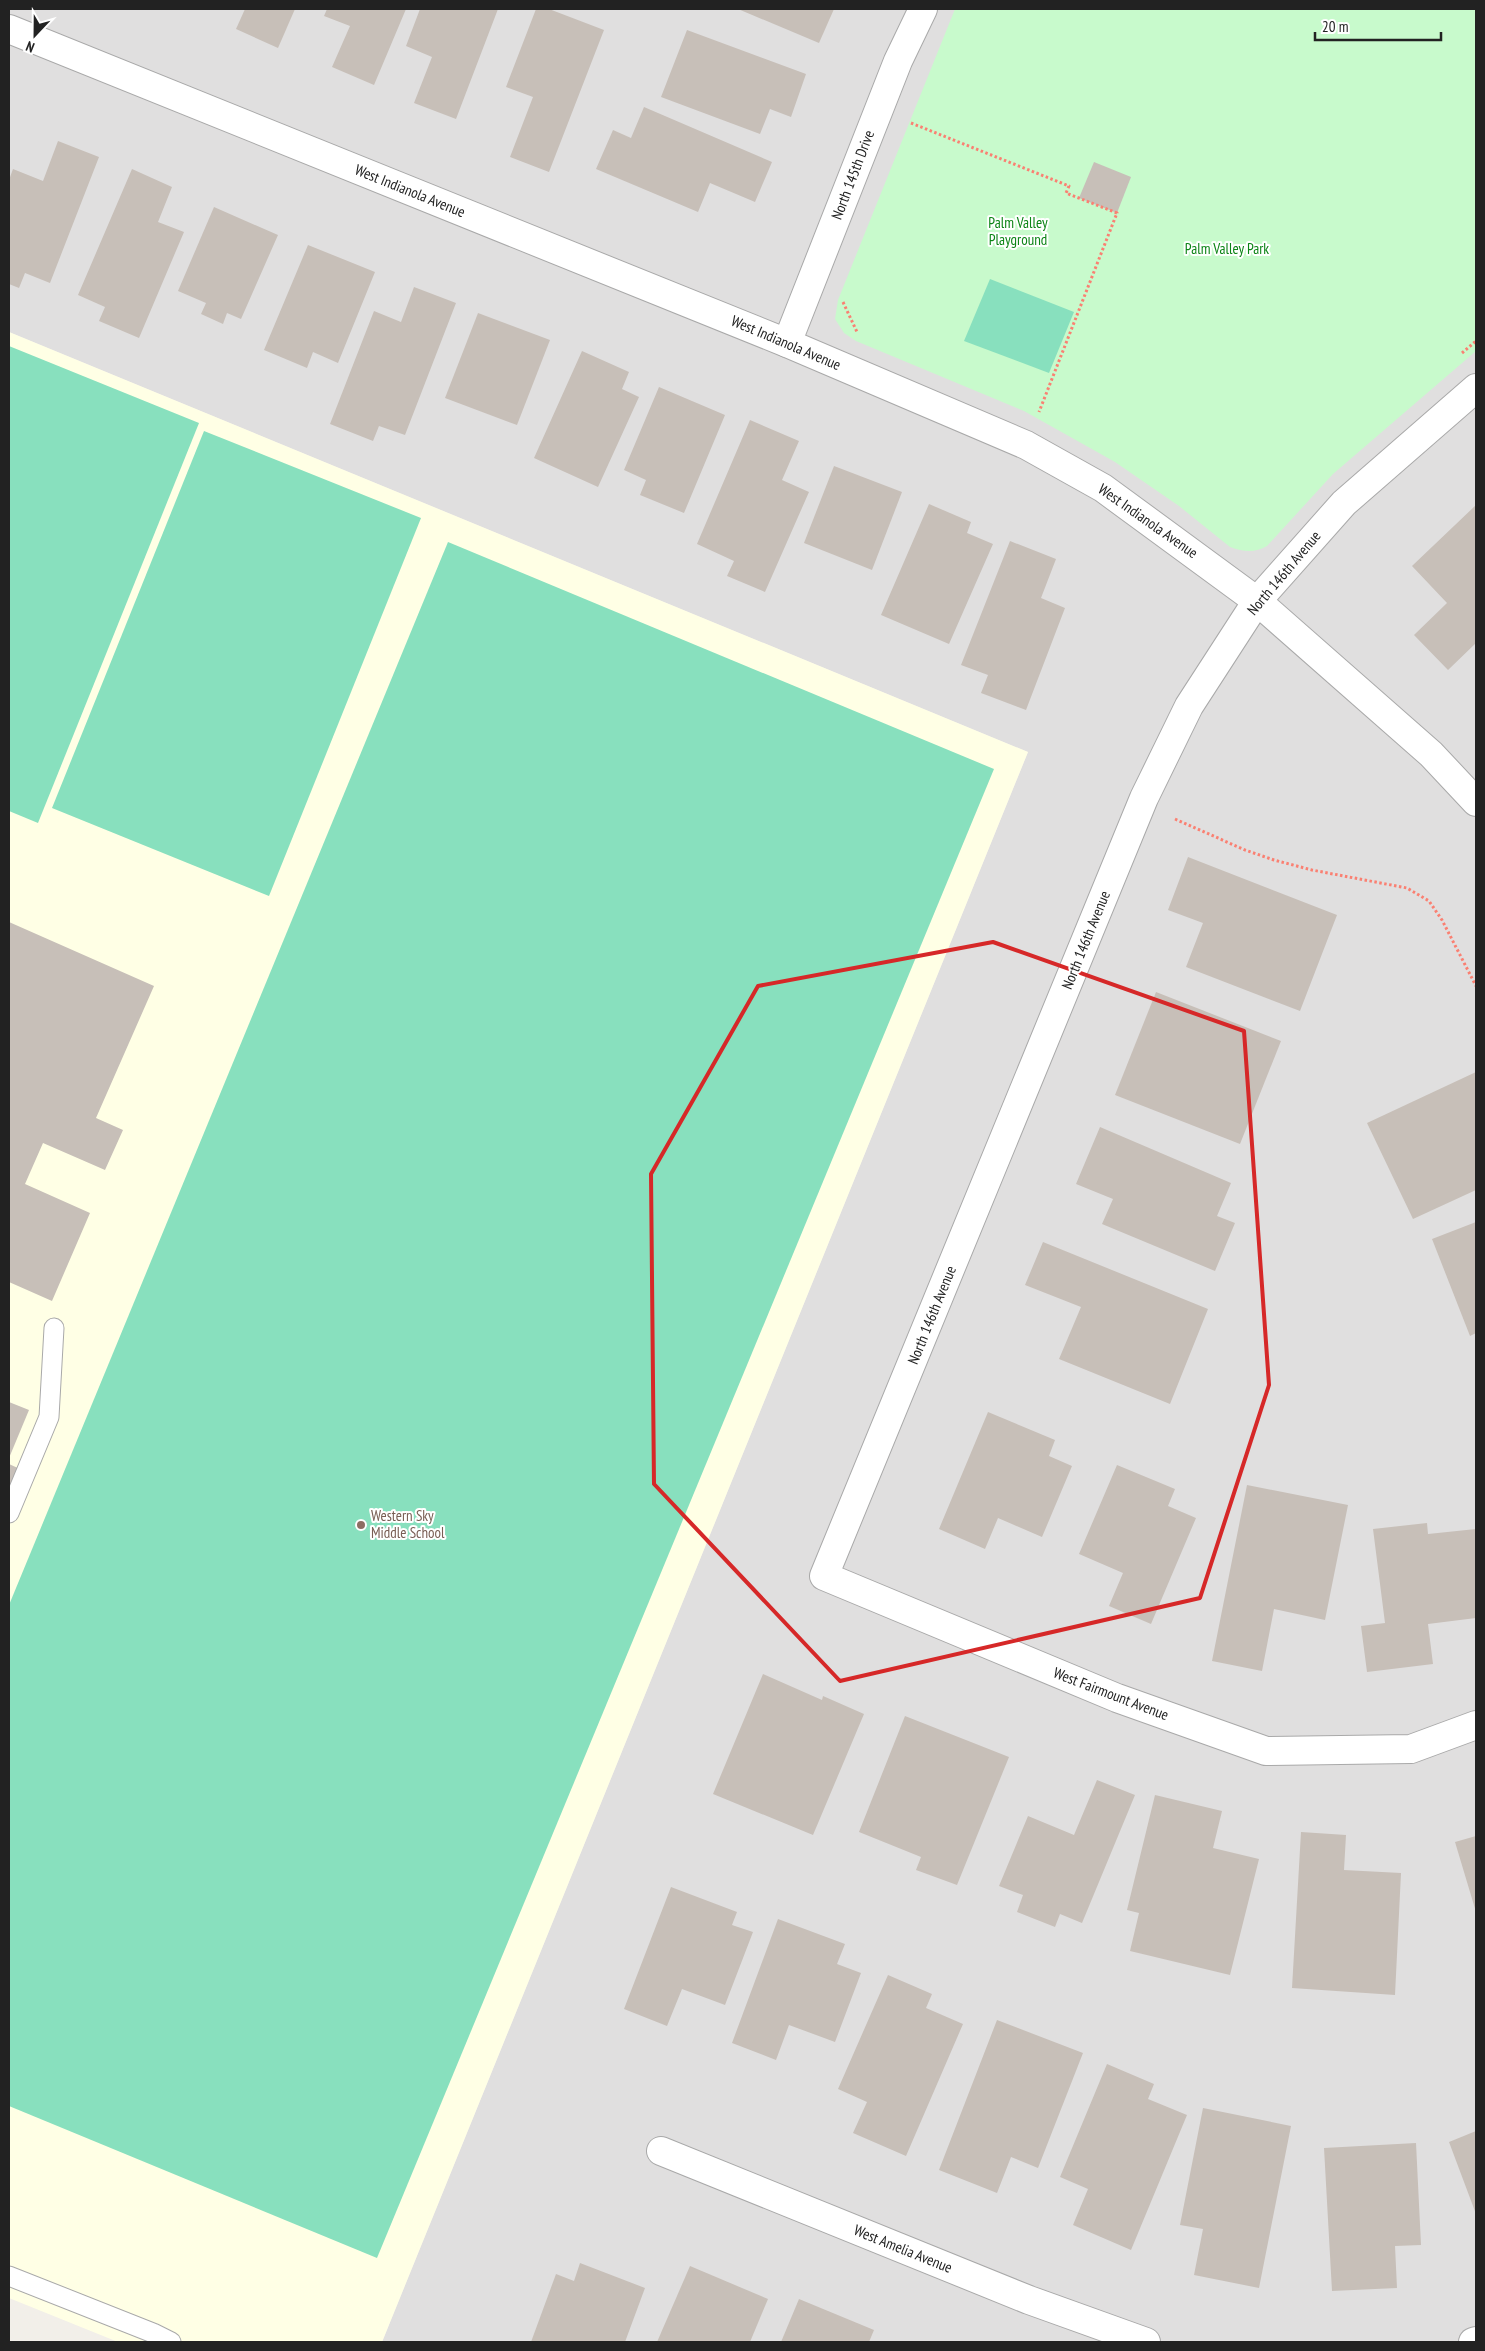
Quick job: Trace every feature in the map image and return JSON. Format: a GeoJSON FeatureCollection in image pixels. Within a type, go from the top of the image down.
{"type":"FeatureCollection","features":[{"type":"Feature","properties":{"kind":"street","name":"North 145th Drive"},"geometry":{"type":"LineString","coordinates":[[788,343],[898,62],[923,9]]}},
{"type":"Feature","properties":{"kind":"street","name":"West Indianola Avenue"},"geometry":{"type":"LineString","coordinates":[[9,29],[788,343],[1026,445],[1103,488],[1257,600],[1431,754],[1476,802]]}},
{"type":"Feature","properties":{"kind":"street","name":"North 146th Avenue"},"geometry":{"type":"LineString","coordinates":[[824,1576],[1142,805],[1189,706],[1257,600],[1344,503],[1476,388]]}},
{"type":"Feature","properties":{"kind":"street","name":"West Fairmount Avenue"},"geometry":{"type":"LineString","coordinates":[[824,1576],[1117,1698],[1266,1751],[1411,1749],[1476,1725]]}},
{"type":"Feature","properties":{"kind":"street","name":"West Amelia Avenue"},"geometry":{"type":"LineString","coordinates":[[661,2151],[1029,2300],[1146,2342]]}},
{"type":"Feature","properties":{"kind":"lane"},"geometry":{"type":"LineString","coordinates":[[9,1513],[49,1417],[54,1328]]}},
{"type":"Feature","properties":{"kind":"lane"},"geometry":{"type":"LineString","coordinates":[[9,2276],[153,2333],[171,2342]]}},
{"type":"Feature","properties":{"kind":"path"},"geometry":{"type":"LineString","coordinates":[[879,110],[1069,186],[1066,193],[1117,213],[1038,413]]}},
{"type":"Feature","properties":{"kind":"path"},"geometry":{"type":"LineString","coordinates":[[910,133],[917,116]]}},
{"type":"Feature","properties":{"kind":"path"},"geometry":{"type":"LineString","coordinates":[[846,294],[842,303],[858,334]]}},
{"type":"Feature","properties":{"kind":"path"},"geometry":{"type":"LineString","coordinates":[[1030,409],[1047,418]]}},
{"type":"Feature","properties":{"kind":"path"},"geometry":{"type":"LineString","coordinates":[[1142,805],[1245,850],[1274,860],[1312,870],[1407,888],[1429,900],[1442,920],[1476,986]]}},
{"type":"Feature","properties":{"kind":"highlighted area"},"geometry":{"type":"Polygon","coordinates":[[[993,942],[1244,1031],[1269,1385],[1200,1598],[840,1681],[654,1484],[651,1174],[758,986],[993,942]]]}},
{"type":"Feature","properties":{"kind":"shaded area"},"geometry":{"type":"Polygon","coordinates":[[[9,9],[1476,9],[1476,2342],[382,2342],[1028,752],[9,332],[9,9]]]}},
{"type":"Feature","properties":{"kind":"shaded area","name":"Western Sky Middle School"},"geometry":{"type":"Polygon","coordinates":[[[9,332],[1028,752],[382,2342],[118,2342],[9,2298],[9,332]]]}},
{"type":"Feature","properties":{"kind":"green space","name":"Palm Valley Park"},"geometry":{"type":"Polygon","coordinates":[[[955,9],[1476,9],[1476,351],[1333,474],[1267,546],[1249,551],[1230,547],[1179,506],[1115,462],[1024,411],[856,341],[844,333],[835,319],[838,300],[955,9]]]}},
{"type":"Feature","properties":{"kind":"green space"},"geometry":{"type":"Polygon","coordinates":[[[990,279],[1074,312],[1049,373],[964,341],[990,279]]]}},
{"type":"Feature","properties":{"kind":"green space"},"geometry":{"type":"Polygon","coordinates":[[[9,346],[199,423],[38,823],[9,811],[9,346]]]}},
{"type":"Feature","properties":{"kind":"green space"},"geometry":{"type":"Polygon","coordinates":[[[204,431],[421,518],[269,896],[52,808],[204,431]]]}},
{"type":"Feature","properties":{"kind":"green space","name":"Western Sky Middle School"},"geometry":{"type":"Polygon","coordinates":[[[448,542],[994,769],[377,2258],[9,2106],[9,1605],[448,542]]]}},
{"type":"Feature","properties":{"kind":"building"},"geometry":{"type":"Polygon","coordinates":[[[245,9],[295,9],[278,48],[236,29],[245,9]]]}},
{"type":"Feature","properties":{"kind":"building"},"geometry":{"type":"Polygon","coordinates":[[[327,9],[406,9],[374,85],[332,67],[350,26],[324,16],[327,9]]]}},
{"type":"Feature","properties":{"kind":"building"},"geometry":{"type":"Polygon","coordinates":[[[420,9],[498,9],[456,119],[414,103],[432,57],[406,46],[420,9]]]}},
{"type":"Feature","properties":{"kind":"building"},"geometry":{"type":"Polygon","coordinates":[[[536,9],[549,9],[604,30],[549,172],[510,157],[533,97],[506,87],[536,9]]]}},
{"type":"Feature","properties":{"kind":"building"},"geometry":{"type":"Polygon","coordinates":[[[738,9],[834,9],[819,43],[738,9]]]}},
{"type":"Feature","properties":{"kind":"building"},"geometry":{"type":"Polygon","coordinates":[[[687,30],[806,74],[791,117],[770,109],[760,134],[661,97],[687,30]]]}},
{"type":"Feature","properties":{"kind":"building"},"geometry":{"type":"Polygon","coordinates":[[[644,107],[772,162],[755,202],[710,183],[698,212],[596,169],[613,130],[631,138],[644,107]]]}},
{"type":"Feature","properties":{"kind":"building"},"geometry":{"type":"Polygon","coordinates":[[[58,141],[99,157],[50,283],[25,273],[19,288],[9,284],[9,180],[13,169],[43,181],[58,141]]]}},
{"type":"Feature","properties":{"kind":"building"},"geometry":{"type":"Polygon","coordinates":[[[1094,162],[1131,177],[1117,213],[1079,198],[1094,162]]]}},
{"type":"Feature","properties":{"kind":"building"},"geometry":{"type":"Polygon","coordinates":[[[132,169],[172,187],[158,222],[184,232],[139,338],[99,321],[105,307],[78,295],[132,169]]]}},
{"type":"Feature","properties":{"kind":"building"},"geometry":{"type":"Polygon","coordinates":[[[214,207],[278,235],[241,319],[227,313],[223,324],[201,314],[206,303],[178,291],[214,207]]]}},
{"type":"Feature","properties":{"kind":"building"},"geometry":{"type":"Polygon","coordinates":[[[308,245],[375,272],[338,363],[313,352],[307,368],[264,350],[308,245]]]}},
{"type":"Feature","properties":{"kind":"building"},"geometry":{"type":"Polygon","coordinates":[[[414,287],[456,303],[405,435],[379,426],[373,441],[330,424],[374,311],[401,322],[414,287]]]}},
{"type":"Feature","properties":{"kind":"building"},"geometry":{"type":"Polygon","coordinates":[[[478,313],[550,340],[517,425],[445,398],[478,313]]]}},
{"type":"Feature","properties":{"kind":"building"},"geometry":{"type":"Polygon","coordinates":[[[582,351],[629,372],[622,389],[639,397],[598,487],[534,458],[582,351]]]}},
{"type":"Feature","properties":{"kind":"building"},"geometry":{"type":"Polygon","coordinates":[[[659,387],[725,415],[684,513],[640,495],[646,480],[624,470],[659,387]]]}},
{"type":"Feature","properties":{"kind":"building"},"geometry":{"type":"Polygon","coordinates":[[[750,420],[799,441],[782,480],[809,492],[765,592],[727,576],[734,561],[697,544],[750,420]]]}},
{"type":"Feature","properties":{"kind":"building"},"geometry":{"type":"Polygon","coordinates":[[[834,466],[902,492],[872,570],[804,543],[834,466]]]}},
{"type":"Feature","properties":{"kind":"building"},"geometry":{"type":"Polygon","coordinates":[[[929,504],[971,522],[967,533],[993,544],[949,644],[881,615],[929,504]]]}},
{"type":"Feature","properties":{"kind":"building"},"geometry":{"type":"Polygon","coordinates":[[[1476,505],[1476,643],[1448,670],[1414,635],[1447,603],[1412,566],[1476,505]]]}},
{"type":"Feature","properties":{"kind":"building"},"geometry":{"type":"Polygon","coordinates":[[[1010,541],[1056,559],[1041,598],[1065,608],[1026,710],[981,693],[988,675],[961,665],[1010,541]]]}},
{"type":"Feature","properties":{"kind":"building"},"geometry":{"type":"Polygon","coordinates":[[[1188,857],[1337,915],[1300,1011],[1186,967],[1203,923],[1168,910],[1188,857]]]}},
{"type":"Feature","properties":{"kind":"building"},"geometry":{"type":"Polygon","coordinates":[[[9,922],[154,986],[96,1118],[123,1130],[105,1170],[43,1143],[25,1184],[90,1213],[52,1301],[9,1282],[9,922]]]}},
{"type":"Feature","properties":{"kind":"building"},"geometry":{"type":"Polygon","coordinates":[[[1156,992],[1281,1041],[1240,1144],[1115,1095],[1156,992]]]}},
{"type":"Feature","properties":{"kind":"building"},"geometry":{"type":"Polygon","coordinates":[[[1476,1072],[1476,1190],[1413,1219],[1367,1123],[1476,1072]]]}},
{"type":"Feature","properties":{"kind":"building"},"geometry":{"type":"Polygon","coordinates":[[[1100,1127],[1231,1183],[1217,1216],[1235,1223],[1215,1271],[1102,1224],[1113,1199],[1076,1184],[1100,1127]]]}},
{"type":"Feature","properties":{"kind":"building"},"geometry":{"type":"Polygon","coordinates":[[[1476,1222],[1476,1333],[1470,1336],[1432,1239],[1476,1222]]]}},
{"type":"Feature","properties":{"kind":"building"},"geometry":{"type":"Polygon","coordinates":[[[1043,1242],[1208,1309],[1170,1404],[1059,1359],[1081,1307],[1025,1285],[1043,1242]]]}},
{"type":"Feature","properties":{"kind":"building"},"geometry":{"type":"Polygon","coordinates":[[[9,1402],[29,1410],[9,1458],[9,1402]]]}},
{"type":"Feature","properties":{"kind":"building"},"geometry":{"type":"Polygon","coordinates":[[[988,1412],[1055,1440],[1049,1456],[1072,1466],[1042,1537],[998,1518],[985,1549],[939,1529],[988,1412]]]}},
{"type":"Feature","properties":{"kind":"building"},"geometry":{"type":"Polygon","coordinates":[[[9,1464],[20,1469],[9,1496],[9,1464]]]}},
{"type":"Feature","properties":{"kind":"building"},"geometry":{"type":"Polygon","coordinates":[[[1117,1465],[1175,1489],[1168,1506],[1196,1518],[1151,1624],[1109,1606],[1123,1573],[1079,1554],[1117,1465]]]}},
{"type":"Feature","properties":{"kind":"building"},"geometry":{"type":"Polygon","coordinates":[[[1247,1485],[1348,1505],[1325,1620],[1274,1609],[1262,1671],[1212,1661],[1247,1485]]]}},
{"type":"Feature","properties":{"kind":"building"},"geometry":{"type":"Polygon","coordinates":[[[1427,1523],[1428,1534],[1476,1529],[1476,1618],[1428,1624],[1433,1664],[1367,1672],[1361,1626],[1385,1623],[1373,1529],[1427,1523]]]}},
{"type":"Feature","properties":{"kind":"building"},"geometry":{"type":"Polygon","coordinates":[[[763,1674],[822,1700],[823,1696],[864,1714],[813,1835],[713,1794],[763,1674]]]}},
{"type":"Feature","properties":{"kind":"building"},"geometry":{"type":"Polygon","coordinates":[[[905,1716],[1009,1757],[957,1885],[916,1870],[921,1857],[859,1832],[905,1716]]]}},
{"type":"Feature","properties":{"kind":"building"},"geometry":{"type":"Polygon","coordinates":[[[1097,1780],[1135,1795],[1082,1923],[1060,1914],[1055,1927],[1017,1912],[1023,1895],[999,1886],[1028,1816],[1074,1835],[1097,1780]]]}},
{"type":"Feature","properties":{"kind":"building"},"geometry":{"type":"Polygon","coordinates":[[[1155,1795],[1222,1811],[1213,1848],[1259,1859],[1230,1975],[1130,1951],[1139,1913],[1127,1910],[1155,1795]]]}},
{"type":"Feature","properties":{"kind":"building"},"geometry":{"type":"Polygon","coordinates":[[[1301,1832],[1346,1835],[1344,1870],[1401,1873],[1395,1995],[1292,1988],[1301,1832]]]}},
{"type":"Feature","properties":{"kind":"building"},"geometry":{"type":"Polygon","coordinates":[[[1476,1836],[1476,1912],[1455,1842],[1476,1836]]]}},
{"type":"Feature","properties":{"kind":"building"},"geometry":{"type":"Polygon","coordinates":[[[671,1887],[737,1912],[732,1925],[753,1932],[725,2005],[682,1989],[667,2026],[624,2009],[671,1887]]]}},
{"type":"Feature","properties":{"kind":"building"},"geometry":{"type":"Polygon","coordinates":[[[778,1919],[845,1944],[837,1964],[861,1973],[835,2042],[789,2025],[776,2060],[732,2043],[778,1919]]]}},
{"type":"Feature","properties":{"kind":"building"},"geometry":{"type":"Polygon","coordinates":[[[888,1975],[932,1994],[926,2008],[963,2024],[906,2156],[853,2133],[867,2102],[838,2089],[888,1975]]]}},
{"type":"Feature","properties":{"kind":"building"},"geometry":{"type":"Polygon","coordinates":[[[997,2020],[1083,2053],[1038,2168],[1011,2157],[997,2193],[939,2170],[997,2020]]]}},
{"type":"Feature","properties":{"kind":"building"},"geometry":{"type":"Polygon","coordinates":[[[1107,2064],[1154,2084],[1148,2099],[1187,2115],[1131,2250],[1073,2225],[1088,2189],[1060,2177],[1107,2064]]]}},
{"type":"Feature","properties":{"kind":"building"},"geometry":{"type":"Polygon","coordinates":[[[1203,2108],[1291,2126],[1259,2288],[1194,2275],[1203,2229],[1180,2225],[1203,2108]]]}},
{"type":"Feature","properties":{"kind":"building"},"geometry":{"type":"Polygon","coordinates":[[[1476,2131],[1476,2214],[1449,2142],[1476,2131]]]}},
{"type":"Feature","properties":{"kind":"building"},"geometry":{"type":"Polygon","coordinates":[[[1416,2143],[1421,2245],[1395,2246],[1397,2288],[1332,2291],[1324,2148],[1416,2143]]]}},
{"type":"Feature","properties":{"kind":"building"},"geometry":{"type":"Polygon","coordinates":[[[580,2263],[645,2288],[625,2342],[531,2342],[556,2274],[574,2281],[580,2263]]]}},
{"type":"Feature","properties":{"kind":"building"},"geometry":{"type":"Polygon","coordinates":[[[690,2266],[768,2299],[750,2342],[657,2342],[690,2266]]]}},
{"type":"Feature","properties":{"kind":"building"},"geometry":{"type":"Polygon","coordinates":[[[799,2299],[874,2330],[869,2342],[781,2342],[799,2299]]]}},
{"type":"Feature","properties":{"kind":"place","name":"Western Sky Middle School"},"geometry":{"type":"Point","coordinates":[361,1525]}},
{"type":"Feature","properties":{"kind":"park label","name":"Palm Valley Playground"},"geometry":{"type":"Point","coordinates":[1018,232]}}]}
